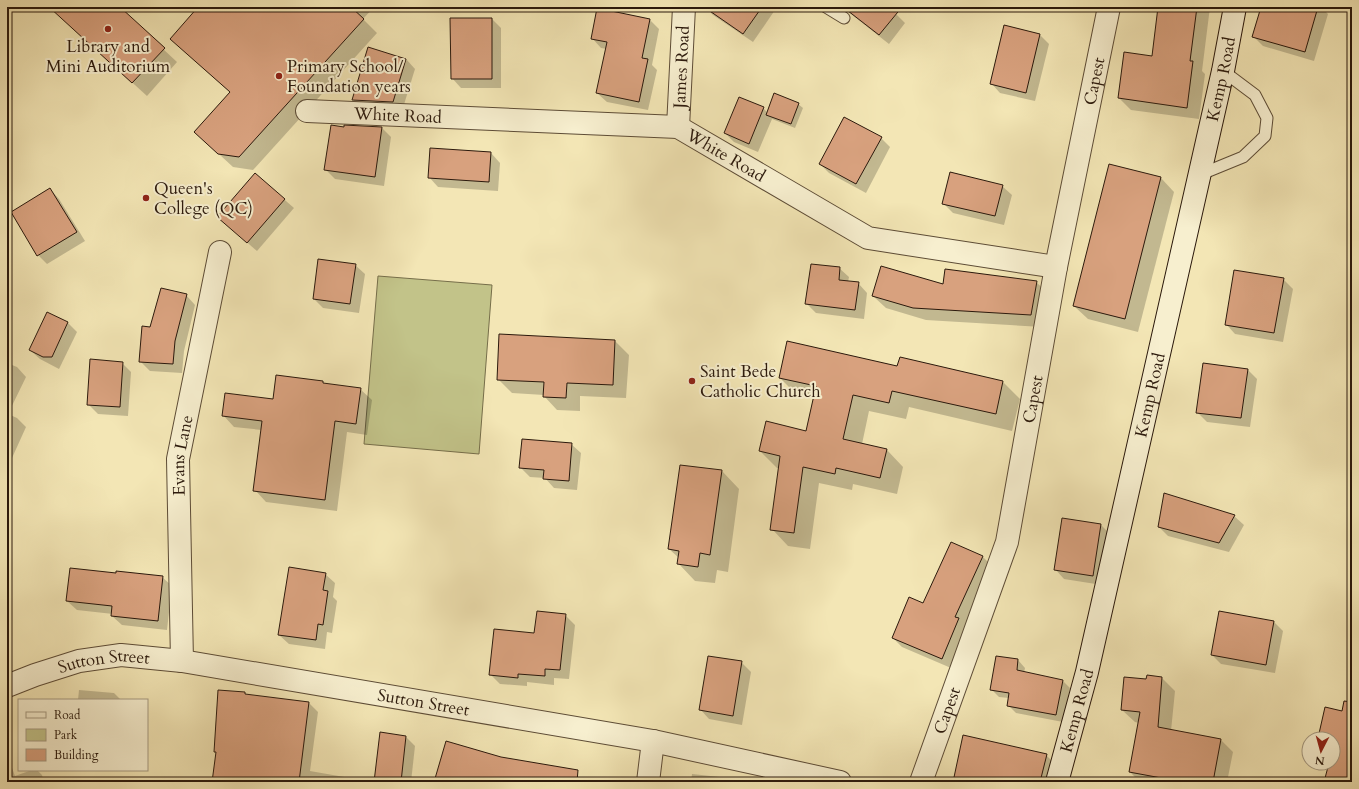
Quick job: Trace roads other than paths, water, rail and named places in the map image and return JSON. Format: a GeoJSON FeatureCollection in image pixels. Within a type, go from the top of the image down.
{"type":"FeatureCollection","features":[{"type":"Feature","properties":{"kind":"street","name":"James Road"},"geometry":{"type":"LineString","coordinates":[[678,127],[684,7]]}},
{"type":"Feature","properties":{"kind":"street","name":"Capest"},"geometry":{"type":"LineString","coordinates":[[921,782],[1008,542],[1056,267],[1109,7]]}},
{"type":"Feature","properties":{"kind":"street","name":"Kemp Road"},"geometry":{"type":"LineString","coordinates":[[1057,782],[1087,672],[1223,71],[1235,7]]}},
{"type":"Feature","properties":{"kind":"street","name":"White Road"},"geometry":{"type":"LineString","coordinates":[[307,111],[678,127],[868,238],[1056,267]]}},
{"type":"Feature","properties":{"kind":"street","name":"Evans Lane"},"geometry":{"type":"LineString","coordinates":[[182,661],[178,459],[220,252]]}},
{"type":"Feature","properties":{"kind":"street","name":"Sutton Street"},"geometry":{"type":"LineString","coordinates":[[7,686],[35,675],[79,661],[121,655],[182,661],[653,740],[840,782]]}},
{"type":"Feature","properties":{"kind":"street"},"geometry":{"type":"LineString","coordinates":[[648,782],[653,740]]}},
{"type":"Feature","properties":{"kind":"lane"},"geometry":{"type":"LineString","coordinates":[[826,7],[844,18]]}},
{"type":"Feature","properties":{"kind":"lane"},"geometry":{"type":"LineString","coordinates":[[1199,176],[1243,157],[1265,136],[1267,118],[1255,95],[1223,71]]}},
{"type":"Feature","properties":{"kind":"place","name":"Library and Mini Auditorium"},"geometry":{"type":"Point","coordinates":[108,29]}},
{"type":"Feature","properties":{"kind":"place","name":"Primary School/ Foundation years"},"geometry":{"type":"Point","coordinates":[279,76]}},
{"type":"Feature","properties":{"kind":"place","name":"Queen's College (QC)"},"geometry":{"type":"Point","coordinates":[146,198]}},
{"type":"Feature","properties":{"kind":"place","name":"Saint Bede Catholic Church"},"geometry":{"type":"Point","coordinates":[692,381]}}]}
